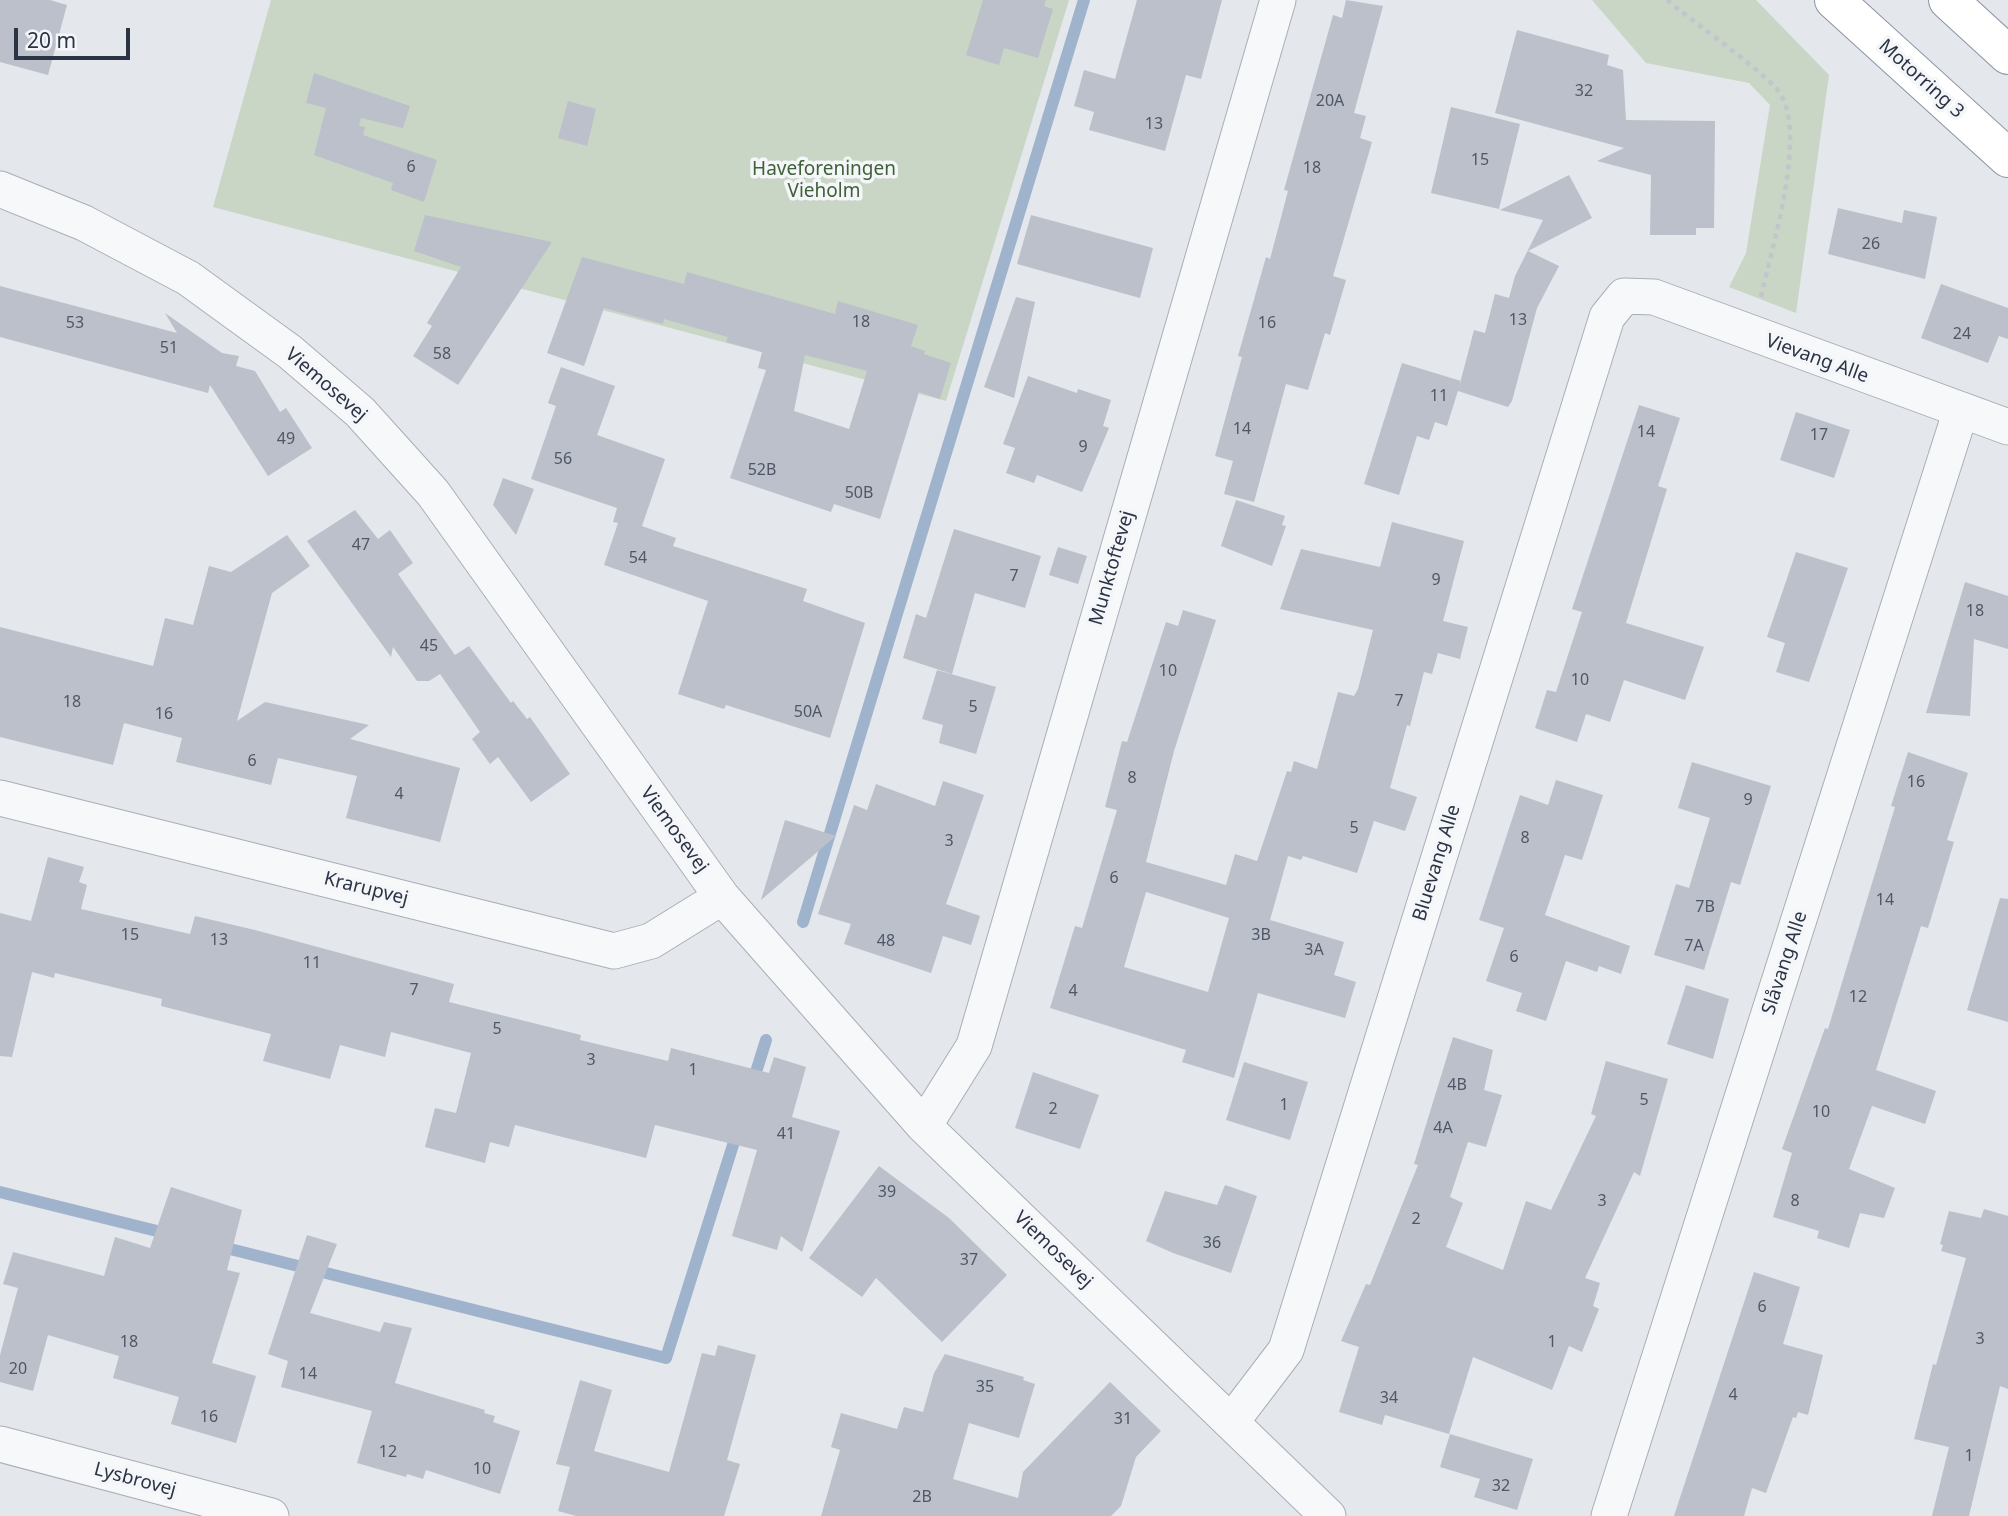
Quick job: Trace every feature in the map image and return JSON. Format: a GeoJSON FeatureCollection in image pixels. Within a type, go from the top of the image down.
{"type":"FeatureCollection","features":[{"type":"Feature","properties":{"kind":"highway","name":"Motorring 3"},"geometry":{"type":"LineString","coordinates":[[1834,0],[2008,158]]}},
{"type":"Feature","properties":{"kind":"highway"},"geometry":{"type":"LineString","coordinates":[[1948,0],[2008,55]]}},
{"type":"Feature","properties":{"kind":"street","name":"Munktoftevej"},"geometry":{"type":"LineString","coordinates":[[924,1126],[974,1046],[1278,0]]}},
{"type":"Feature","properties":{"kind":"street","name":"Viemosevej"},"geometry":{"type":"LineString","coordinates":[[0,189],[84,223],[188,278],[290,352],[360,412],[433,493],[722,897],[924,1126],[1328,1516]]}},
{"type":"Feature","properties":{"kind":"street","name":"Vievang Alle"},"geometry":{"type":"LineString","coordinates":[[1624,296],[1654,297],[1753,336],[2008,428]]}},
{"type":"Feature","properties":{"kind":"street","name":"Bluevang Alle"},"geometry":{"type":"LineString","coordinates":[[1232,1421],[1286,1350],[1607,317],[1624,296]]}},
{"type":"Feature","properties":{"kind":"street","name":"Slåvang Alle"},"geometry":{"type":"LineString","coordinates":[[1609,1516],[1961,410]]}},
{"type":"Feature","properties":{"kind":"street","name":"Krarupvej"},"geometry":{"type":"LineString","coordinates":[[0,798],[614,951],[651,941],[722,897]]}},
{"type":"Feature","properties":{"kind":"street","name":"Lysbrovej"},"geometry":{"type":"LineString","coordinates":[[0,1444],[271,1516]]}},
{"type":"Feature","properties":{"kind":"path"},"geometry":{"type":"LineString","coordinates":[[1667,0],[1777,90],[1791,119],[1793,147],[1753,336]]}},
{"type":"Feature","properties":{"kind":"green space","name":"Haveforeningen Vieholm"},"geometry":{"type":"Polygon","coordinates":[[[271,0],[1069,0],[946,401],[213,207],[271,0]]]}},
{"type":"Feature","properties":{"kind":"green space"},"geometry":{"type":"Polygon","coordinates":[[[1592,0],[1756,0],[1829,75],[1796,313],[1729,287],[1746,253],[1770,105],[1749,83],[1646,63],[1592,0]]]}},
{"type":"Feature","properties":{"kind":"building"},"geometry":{"type":"Polygon","coordinates":[[[0,0],[50,0],[67,5],[48,75],[0,62],[0,0]]]}},
{"type":"Feature","properties":{"kind":"building"},"geometry":{"type":"Polygon","coordinates":[[[983,0],[1046,0],[1044,6],[1053,9],[1038,58],[1004,48],[999,65],[966,55],[983,0]]]}},
{"type":"Feature","properties":{"kind":"building"},"geometry":{"type":"Polygon","coordinates":[[[1137,0],[1222,0],[1201,79],[1186,75],[1165,151],[1089,130],[1094,112],[1074,106],[1084,70],[1115,79],[1137,0]]]}},
{"type":"Feature","properties":{"kind":"building"},"geometry":{"type":"Polygon","coordinates":[[[1346,0],[1383,6],[1354,113],[1366,116],[1360,138],[1372,142],[1333,276],[1346,280],[1330,335],[1325,333],[1308,390],[1286,384],[1254,502],[1224,494],[1233,461],[1215,456],[1242,357],[1238,356],[1266,257],[1270,259],[1288,191],[1284,190],[1333,15],[1342,18],[1346,0]]]}},
{"type":"Feature","properties":{"kind":"building"},"geometry":{"type":"Polygon","coordinates":[[[1517,30],[1609,55],[1607,65],[1623,70],[1626,120],[1715,121],[1714,228],[1696,228],[1696,235],[1650,235],[1651,175],[1597,161],[1624,148],[1495,113],[1517,30]]]}},
{"type":"Feature","properties":{"kind":"building"},"geometry":{"type":"Polygon","coordinates":[[[314,73],[410,106],[403,128],[361,118],[359,126],[365,127],[363,135],[437,160],[424,202],[391,190],[393,183],[314,155],[326,108],[306,103],[314,73]]]}},
{"type":"Feature","properties":{"kind":"building"},"geometry":{"type":"Polygon","coordinates":[[[568,101],[596,109],[587,146],[558,138],[568,101]]]}},
{"type":"Feature","properties":{"kind":"building"},"geometry":{"type":"Polygon","coordinates":[[[1451,107],[1520,124],[1499,209],[1431,193],[1451,107]]]}},
{"type":"Feature","properties":{"kind":"building"},"geometry":{"type":"Polygon","coordinates":[[[1569,175],[1592,218],[1528,251],[1559,266],[1537,308],[1512,401],[1508,407],[1458,391],[1474,330],[1485,333],[1495,294],[1509,298],[1515,276],[1543,220],[1500,210],[1569,175]]]}},
{"type":"Feature","properties":{"kind":"building"},"geometry":{"type":"Polygon","coordinates":[[[1838,208],[1902,223],[1904,210],[1937,217],[1925,279],[1828,254],[1838,208]]]}},
{"type":"Feature","properties":{"kind":"building"},"geometry":{"type":"Polygon","coordinates":[[[425,215],[552,242],[458,385],[413,356],[432,326],[427,323],[461,267],[414,251],[425,215]]]}},
{"type":"Feature","properties":{"kind":"building"},"geometry":{"type":"Polygon","coordinates":[[[1031,215],[1153,248],[1140,298],[1017,264],[1031,215]]]}},
{"type":"Feature","properties":{"kind":"building"},"geometry":{"type":"Polygon","coordinates":[[[582,257],[684,284],[687,272],[835,314],[838,301],[918,325],[911,346],[925,351],[924,354],[951,363],[940,399],[919,392],[880,519],[834,504],[831,512],[730,478],[766,370],[758,368],[762,352],[726,342],[728,337],[664,319],[663,324],[604,308],[584,366],[547,353],[582,257]],[[805,355],[794,411],[849,429],[867,371],[805,355]]]}},
{"type":"Feature","properties":{"kind":"building"},"geometry":{"type":"Polygon","coordinates":[[[1941,284],[2008,308],[2008,339],[1999,336],[1988,363],[1921,338],[1941,284]]]}},
{"type":"Feature","properties":{"kind":"building"},"geometry":{"type":"Polygon","coordinates":[[[0,286],[177,333],[165,313],[222,353],[239,356],[236,366],[255,371],[280,412],[286,408],[312,448],[268,476],[210,385],[208,393],[0,337],[0,286]]]}},
{"type":"Feature","properties":{"kind":"building"},"geometry":{"type":"Polygon","coordinates":[[[1016,297],[1035,302],[1014,398],[984,387],[1016,297]]]}},
{"type":"Feature","properties":{"kind":"building"},"geometry":{"type":"Polygon","coordinates":[[[1402,363],[1461,381],[1447,426],[1435,422],[1429,440],[1417,436],[1399,495],[1364,484],[1402,363]]]}},
{"type":"Feature","properties":{"kind":"building"},"geometry":{"type":"Polygon","coordinates":[[[561,367],[615,386],[597,435],[665,459],[642,526],[676,538],[673,546],[807,589],[803,601],[865,623],[830,738],[726,705],[724,709],[678,694],[708,601],[604,565],[618,523],[613,522],[617,508],[531,479],[556,406],[548,403],[561,367]]]}},
{"type":"Feature","properties":{"kind":"building"},"geometry":{"type":"Polygon","coordinates":[[[1028,376],[1077,393],[1078,389],[1111,400],[1103,426],[1109,428],[1082,492],[1037,475],[1034,483],[1006,473],[1015,448],[1003,444],[1028,376]]]}},
{"type":"Feature","properties":{"kind":"building"},"geometry":{"type":"Polygon","coordinates":[[[1639,405],[1680,418],[1658,486],[1667,489],[1626,623],[1704,647],[1685,700],[1624,680],[1610,722],[1586,714],[1577,742],[1535,728],[1547,690],[1556,692],[1582,612],[1572,609],[1639,405]]]}},
{"type":"Feature","properties":{"kind":"building"},"geometry":{"type":"Polygon","coordinates":[[[1796,412],[1850,430],[1834,478],[1780,460],[1796,412]]]}},
{"type":"Feature","properties":{"kind":"building"},"geometry":{"type":"Polygon","coordinates":[[[503,478],[534,489],[516,535],[493,505],[503,478]]]}},
{"type":"Feature","properties":{"kind":"building"},"geometry":{"type":"Polygon","coordinates":[[[1236,500],[1285,516],[1282,525],[1286,526],[1272,566],[1221,546],[1236,500]]]}},
{"type":"Feature","properties":{"kind":"building"},"geometry":{"type":"Polygon","coordinates":[[[355,510],[378,539],[390,530],[413,563],[398,574],[455,655],[469,646],[511,703],[513,701],[527,719],[530,717],[570,774],[531,802],[498,757],[490,764],[472,739],[480,732],[440,674],[429,681],[417,681],[393,647],[391,657],[307,541],[355,510]]]}},
{"type":"Feature","properties":{"kind":"building"},"geometry":{"type":"Polygon","coordinates":[[[1392,522],[1464,541],[1443,621],[1468,627],[1460,659],[1438,653],[1432,674],[1424,672],[1410,726],[1407,725],[1390,788],[1417,797],[1405,831],[1374,821],[1357,873],[1303,856],[1301,860],[1288,856],[1270,920],[1344,942],[1334,975],[1356,982],[1345,1018],[1258,993],[1234,1078],[1182,1062],[1186,1050],[1050,1008],[1075,926],[1082,928],[1117,810],[1105,807],[1122,741],[1127,742],[1166,622],[1178,626],[1183,610],[1216,620],[1174,751],[1146,862],[1226,885],[1235,854],[1257,861],[1287,771],[1291,772],[1294,761],[1317,769],[1338,692],[1354,696],[1358,689],[1373,630],[1280,609],[1301,549],[1380,567],[1392,522]],[[1146,892],[1124,967],[1208,992],[1229,918],[1146,892]]]}},
{"type":"Feature","properties":{"kind":"building"},"geometry":{"type":"Polygon","coordinates":[[[954,529],[1041,556],[1025,608],[975,593],[952,674],[903,658],[916,614],[926,618],[954,529]]]}},
{"type":"Feature","properties":{"kind":"building"},"geometry":{"type":"Polygon","coordinates":[[[287,535],[310,566],[272,593],[237,721],[265,702],[369,725],[350,739],[460,768],[440,842],[346,818],[357,776],[278,758],[271,785],[176,762],[182,738],[124,723],[113,765],[0,737],[0,627],[153,666],[165,618],[193,625],[209,566],[231,572],[287,535]]]}},
{"type":"Feature","properties":{"kind":"building"},"geometry":{"type":"Polygon","coordinates":[[[1058,547],[1087,556],[1078,584],[1049,575],[1058,547]]]}},
{"type":"Feature","properties":{"kind":"building"},"geometry":{"type":"Polygon","coordinates":[[[1796,552],[1848,568],[1809,682],[1776,672],[1785,643],[1767,637],[1796,552]]]}},
{"type":"Feature","properties":{"kind":"building"},"geometry":{"type":"Polygon","coordinates":[[[1965,582],[2008,596],[2008,649],[1974,639],[1970,716],[1926,713],[1965,582]]]}},
{"type":"Feature","properties":{"kind":"building"},"geometry":{"type":"Polygon","coordinates":[[[937,670],[996,687],[976,754],[939,743],[943,725],[922,719],[937,670]]]}},
{"type":"Feature","properties":{"kind":"building"},"geometry":{"type":"Polygon","coordinates":[[[1908,752],[1968,773],[1947,840],[1954,842],[1928,928],[1921,926],[1876,1070],[1936,1091],[1925,1124],[1872,1106],[1849,1169],[1895,1188],[1884,1218],[1860,1213],[1849,1248],[1817,1238],[1819,1231],[1773,1217],[1792,1153],[1782,1149],[1825,1028],[1828,1029],[1895,807],[1891,806],[1908,752]]]}},
{"type":"Feature","properties":{"kind":"building"},"geometry":{"type":"Polygon","coordinates":[[[1692,762],[1771,786],[1740,885],[1731,882],[1704,970],[1654,955],[1676,884],[1689,888],[1710,818],[1678,808],[1692,762]]]}},
{"type":"Feature","properties":{"kind":"building"},"geometry":{"type":"Polygon","coordinates":[[[1556,780],[1603,795],[1582,860],[1565,855],[1545,915],[1630,946],[1621,974],[1599,966],[1597,972],[1566,961],[1546,1021],[1516,1011],[1522,993],[1486,981],[1504,928],[1479,920],[1520,795],[1548,805],[1556,780]]]}},
{"type":"Feature","properties":{"kind":"building"},"geometry":{"type":"Polygon","coordinates":[[[943,781],[984,795],[946,904],[980,916],[971,945],[943,936],[931,973],[844,944],[851,924],[818,914],[854,805],[867,810],[876,784],[935,806],[943,781]]]}},
{"type":"Feature","properties":{"kind":"building"},"geometry":{"type":"Polygon","coordinates":[[[785,820],[836,836],[761,900],[785,820]]]}},
{"type":"Feature","properties":{"kind":"building"},"geometry":{"type":"Polygon","coordinates":[[[48,857],[84,867],[79,882],[87,885],[81,909],[190,934],[195,916],[255,930],[454,984],[449,1002],[581,1035],[580,1040],[668,1061],[671,1048],[769,1073],[774,1057],[806,1067],[792,1117],[840,1131],[802,1252],[781,1236],[777,1250],[732,1236],[757,1150],[655,1125],[646,1158],[515,1125],[509,1147],[490,1142],[485,1163],[425,1147],[435,1108],[456,1113],[471,1053],[391,1032],[385,1057],[340,1045],[330,1079],[263,1061],[271,1034],[161,1006],[162,999],[55,973],[54,978],[32,972],[12,1057],[0,1056],[0,913],[31,921],[48,857]]]}},
{"type":"Feature","properties":{"kind":"building"},"geometry":{"type":"Polygon","coordinates":[[[2000,898],[2008,899],[2008,1022],[1967,1010],[2000,898]]]}},
{"type":"Feature","properties":{"kind":"building"},"geometry":{"type":"Polygon","coordinates":[[[1686,985],[1729,999],[1713,1059],[1667,1044],[1686,985]]]}},
{"type":"Feature","properties":{"kind":"building"},"geometry":{"type":"Polygon","coordinates":[[[1453,1037],[1493,1050],[1484,1090],[1502,1095],[1486,1147],[1468,1142],[1450,1197],[1463,1203],[1446,1247],[1503,1270],[1526,1201],[1551,1210],[1596,1116],[1591,1114],[1606,1061],[1668,1079],[1640,1176],[1634,1172],[1585,1278],[1600,1283],[1593,1306],[1599,1309],[1582,1352],[1569,1346],[1552,1390],[1473,1357],[1449,1434],[1385,1415],[1382,1425],[1339,1412],[1359,1347],[1341,1341],[1366,1284],[1370,1285],[1418,1165],[1414,1164],[1453,1037]]]}},
{"type":"Feature","properties":{"kind":"building"},"geometry":{"type":"Polygon","coordinates":[[[1244,1062],[1308,1082],[1290,1140],[1226,1120],[1244,1062]]]}},
{"type":"Feature","properties":{"kind":"building"},"geometry":{"type":"Polygon","coordinates":[[[1033,1072],[1099,1095],[1080,1149],[1015,1128],[1033,1072]]]}},
{"type":"Feature","properties":{"kind":"building"},"geometry":{"type":"Polygon","coordinates":[[[879,1166],[949,1218],[1007,1275],[942,1342],[876,1278],[862,1297],[809,1258],[879,1166]]]}},
{"type":"Feature","properties":{"kind":"building"},"geometry":{"type":"Polygon","coordinates":[[[1225,1185],[1257,1196],[1231,1273],[1146,1241],[1165,1191],[1217,1205],[1225,1185]]]}},
{"type":"Feature","properties":{"kind":"building"},"geometry":{"type":"Polygon","coordinates":[[[171,1187],[242,1210],[227,1270],[240,1273],[212,1363],[256,1376],[236,1443],[171,1424],[179,1397],[113,1378],[119,1356],[48,1335],[33,1391],[0,1382],[0,1355],[18,1288],[3,1284],[13,1252],[104,1276],[115,1237],[150,1248],[171,1187]]]}},
{"type":"Feature","properties":{"kind":"building"},"geometry":{"type":"Polygon","coordinates":[[[1984,1209],[2008,1216],[2008,1389],[2000,1386],[1969,1516],[1932,1516],[1949,1447],[1914,1439],[1933,1364],[1936,1365],[1966,1258],[1941,1251],[1943,1245],[1940,1244],[1949,1211],[1981,1218],[1984,1209]]]}},
{"type":"Feature","properties":{"kind":"building"},"geometry":{"type":"Polygon","coordinates":[[[307,1235],[337,1244],[310,1313],[380,1332],[384,1322],[412,1328],[395,1383],[485,1410],[484,1413],[495,1416],[493,1422],[520,1431],[500,1494],[426,1470],[423,1479],[357,1463],[372,1411],[281,1387],[288,1361],[268,1354],[307,1235]]]}},
{"type":"Feature","properties":{"kind":"building"},"geometry":{"type":"Polygon","coordinates":[[[1754,1272],[1800,1287],[1783,1344],[1823,1355],[1808,1415],[1798,1412],[1796,1418],[1793,1417],[1766,1493],[1752,1488],[1744,1516],[1674,1516],[1754,1272]]]}},
{"type":"Feature","properties":{"kind":"building"},"geometry":{"type":"Polygon","coordinates":[[[718,1345],[756,1355],[727,1460],[740,1464],[724,1516],[576,1516],[558,1511],[570,1467],[556,1464],[580,1380],[612,1390],[594,1451],[669,1472],[702,1353],[715,1356],[718,1345]]]}},
{"type":"Feature","properties":{"kind":"building"},"geometry":{"type":"Polygon","coordinates":[[[945,1354],[1024,1377],[1023,1380],[1035,1384],[1019,1438],[969,1423],[953,1479],[1018,1498],[1023,1472],[1110,1382],[1161,1431],[1136,1457],[1121,1506],[1111,1516],[821,1516],[840,1450],[831,1447],[841,1413],[897,1429],[904,1407],[923,1412],[934,1373],[945,1354]]]}},
{"type":"Feature","properties":{"kind":"building"},"geometry":{"type":"Polygon","coordinates":[[[1450,1434],[1533,1459],[1517,1510],[1474,1497],[1480,1479],[1440,1467],[1450,1434]]]}},
{"type":"Feature","properties":{"kind":"waterway"},"geometry":{"type":"LineString","coordinates":[[803,922],[1084,0]]}},
{"type":"Feature","properties":{"kind":"waterway"},"geometry":{"type":"LineString","coordinates":[[752,1085],[766,1040]]}},
{"type":"Feature","properties":{"kind":"waterway"},"geometry":{"type":"LineString","coordinates":[[218,1246],[666,1358],[738,1129]]}},
{"type":"Feature","properties":{"kind":"waterway"},"geometry":{"type":"LineString","coordinates":[[0,1192],[169,1234]]}}]}
